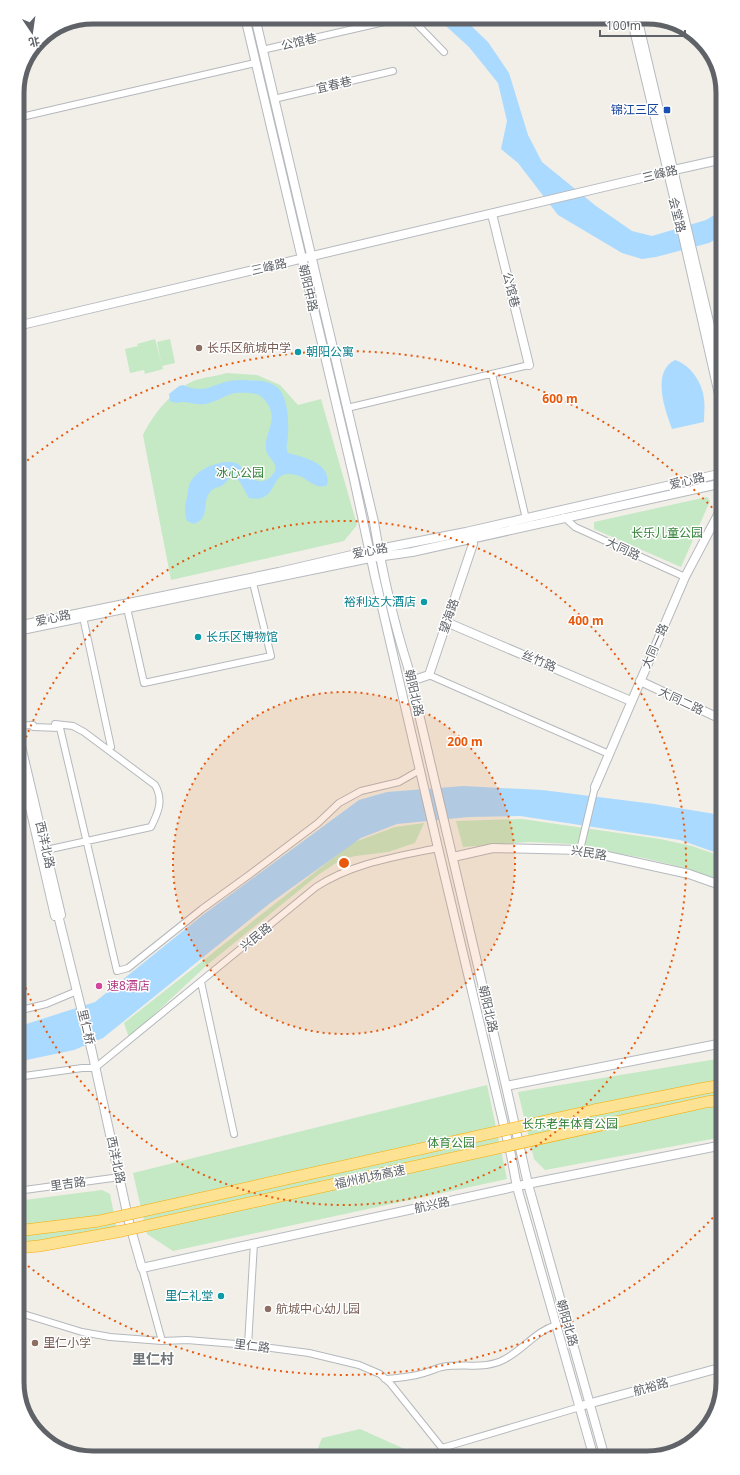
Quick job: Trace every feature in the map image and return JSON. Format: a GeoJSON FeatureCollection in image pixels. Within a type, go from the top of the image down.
{"type":"FeatureCollection","features":[{"type":"Feature","properties":{"kind":"highway","name":"福州机场高速"},"geometry":{"type":"LineString","coordinates":[[24,1230],[100,1221],[594,1110],[716,1086]]}},
{"type":"Feature","properties":{"kind":"highway","name":"福州机场高速"},"geometry":{"type":"LineString","coordinates":[[24,1247],[40,1246],[122,1231],[716,1101]]}},
{"type":"Feature","properties":{"kind":"main road","name":"朝阳中路"},"geometry":{"type":"LineString","coordinates":[[247,24],[354,479],[370,554]]}},
{"type":"Feature","properties":{"kind":"main road","name":"朝阳中路"},"geometry":{"type":"LineString","coordinates":[[256,24],[374,522],[380,557]]}},
{"type":"Feature","properties":{"kind":"main road","name":"会堂路"},"geometry":{"type":"LineString","coordinates":[[632,24],[671,171]]}},
{"type":"Feature","properties":{"kind":"main road","name":"会堂路"},"geometry":{"type":"LineString","coordinates":[[639,24],[693,266],[716,378]]}},
{"type":"Feature","properties":{"kind":"main road"},"geometry":{"type":"LineString","coordinates":[[255,62],[265,60]]}},
{"type":"Feature","properties":{"kind":"main road","name":"三峰路"},"geometry":{"type":"LineString","coordinates":[[24,324],[716,161]]}},
{"type":"Feature","properties":{"kind":"main road","name":"公馆巷"},"geometry":{"type":"LineString","coordinates":[[492,214],[529,365]]}},
{"type":"Feature","properties":{"kind":"main road","name":"会堂路"},"geometry":{"type":"LineString","coordinates":[[693,266],[716,354]]}},
{"type":"Feature","properties":{"kind":"main road"},"geometry":{"type":"LineString","coordinates":[[343,436],[353,433]]}},
{"type":"Feature","properties":{"kind":"main road","name":"爱心路"},"geometry":{"type":"LineString","coordinates":[[24,631],[253,583],[370,554],[379,549],[526,519],[716,475]]}},
{"type":"Feature","properties":{"kind":"main road","name":"爱心路"},"geometry":{"type":"LineString","coordinates":[[24,625],[370,554],[380,557],[716,484]]}},
{"type":"Feature","properties":{"kind":"main road","name":"大同一路"},"geometry":{"type":"LineString","coordinates":[[595,787],[685,577],[716,518]]}},
{"type":"Feature","properties":{"kind":"main road","name":"望海路"},"geometry":{"type":"LineString","coordinates":[[429,676],[473,544],[472,538]]}},
{"type":"Feature","properties":{"kind":"main road","name":"朝阳北路"},"geometry":{"type":"LineString","coordinates":[[370,554],[517,1186],[592,1451]]}},
{"type":"Feature","properties":{"kind":"main road","name":"朝阳北路"},"geometry":{"type":"LineString","coordinates":[[380,557],[453,857],[528,1184],[602,1451]]}},
{"type":"Feature","properties":{"kind":"main road","name":"丝竹路"},"geometry":{"type":"LineString","coordinates":[[446,622],[631,701]]}},
{"type":"Feature","properties":{"kind":"main road"},"geometry":{"type":"LineString","coordinates":[[411,681],[429,676]]}},
{"type":"Feature","properties":{"kind":"main road","name":"大同二路"},"geometry":{"type":"LineString","coordinates":[[640,681],[716,717]]}},
{"type":"Feature","properties":{"kind":"main road","name":"西洋北路"},"geometry":{"type":"LineString","coordinates":[[24,757],[46,850],[58,915]]}},
{"type":"Feature","properties":{"kind":"main road","name":"西洋北路"},"geometry":{"type":"LineString","coordinates":[[24,783],[80,1003]]}},
{"type":"Feature","properties":{"kind":"main road","name":"兴民路"},"geometry":{"type":"LineString","coordinates":[[453,857],[493,848],[580,850],[689,874],[716,884]]}},
{"type":"Feature","properties":{"kind":"main road","name":"里仁桥"},"geometry":{"type":"LineString","coordinates":[[80,1003],[92,1052]]}},
{"type":"Feature","properties":{"kind":"main road"},"geometry":{"type":"LineString","coordinates":[[506,1086],[716,1044]]}},
{"type":"Feature","properties":{"kind":"main road","name":"西洋北路"},"geometry":{"type":"LineString","coordinates":[[92,1052],[129,1222],[142,1268]]}},
{"type":"Feature","properties":{"kind":"main road","name":"航兴路"},"geometry":{"type":"LineString","coordinates":[[142,1268],[517,1186],[716,1147]]}},
{"type":"Feature","properties":{"kind":"main road","name":"航裕路"},"geometry":{"type":"LineString","coordinates":[[580,1407],[716,1369]]}},
{"type":"Feature","properties":{"kind":"street","name":"公馆巷"},"geometry":{"type":"LineString","coordinates":[[262,50],[375,24]]}},
{"type":"Feature","properties":{"kind":"street"},"geometry":{"type":"LineString","coordinates":[[417,24],[444,52]]}},
{"type":"Feature","properties":{"kind":"street"},"geometry":{"type":"LineString","coordinates":[[24,116],[255,62]]}},
{"type":"Feature","properties":{"kind":"street","name":"宜春巷"},"geometry":{"type":"LineString","coordinates":[[274,99],[393,71]]}},
{"type":"Feature","properties":{"kind":"street"},"geometry":{"type":"LineString","coordinates":[[347,408],[529,365]]}},
{"type":"Feature","properties":{"kind":"street"},"geometry":{"type":"LineString","coordinates":[[492,374],[526,519]]}},
{"type":"Feature","properties":{"kind":"street","name":"大同路"},"geometry":{"type":"LineString","coordinates":[[564,517],[575,527],[685,577]]}},
{"type":"Feature","properties":{"kind":"street"},"geometry":{"type":"LineString","coordinates":[[127,608],[144,683],[270,656],[253,583]]}},
{"type":"Feature","properties":{"kind":"street"},"geometry":{"type":"LineString","coordinates":[[83,618],[111,747]]}},
{"type":"Feature","properties":{"kind":"street"},"geometry":{"type":"LineString","coordinates":[[429,676],[609,754]]}},
{"type":"Feature","properties":{"kind":"street"},"geometry":{"type":"LineString","coordinates":[[31,725],[32,727],[60,728],[117,971],[128,968],[202,909],[318,823],[340,802],[361,791],[399,782],[420,770]]}},
{"type":"Feature","properties":{"kind":"street"},"geometry":{"type":"LineString","coordinates":[[24,726],[73,726],[84,732],[155,785],[159,792],[160,804],[151,827],[46,850]]}},
{"type":"Feature","properties":{"kind":"street"},"geometry":{"type":"LineString","coordinates":[[580,850],[595,787]]}},
{"type":"Feature","properties":{"kind":"street","name":"兴民路"},"geometry":{"type":"LineString","coordinates":[[95,1068],[316,887],[331,877],[372,862],[438,848]]}},
{"type":"Feature","properties":{"kind":"street"},"geometry":{"type":"LineString","coordinates":[[201,982],[234,1134]]}},
{"type":"Feature","properties":{"kind":"street"},"geometry":{"type":"LineString","coordinates":[[24,1009],[46,1004],[76,991]]}},
{"type":"Feature","properties":{"kind":"street"},"geometry":{"type":"LineString","coordinates":[[24,1076],[82,1068],[95,1068]]}},
{"type":"Feature","properties":{"kind":"street","name":"里吉路"},"geometry":{"type":"LineString","coordinates":[[24,1190],[120,1177]]}},
{"type":"Feature","properties":{"kind":"street"},"geometry":{"type":"LineString","coordinates":[[248,1345],[254,1243]]}},
{"type":"Feature","properties":{"kind":"street"},"geometry":{"type":"LineString","coordinates":[[142,1268],[162,1341]]}},
{"type":"Feature","properties":{"kind":"street","name":"里仁路"},"geometry":{"type":"LineString","coordinates":[[24,1314],[82,1332],[110,1337],[162,1341],[187,1340],[248,1345],[309,1353],[359,1365],[380,1374],[385,1379],[442,1448],[443,1451]]}},
{"type":"Feature","properties":{"kind":"street"},"geometry":{"type":"LineString","coordinates":[[385,1379],[421,1374],[442,1367],[482,1365],[498,1362],[519,1351],[542,1330],[556,1325]]}},
{"type":"Feature","properties":{"kind":"street"},"geometry":{"type":"LineString","coordinates":[[442,1448],[580,1407]]}},
{"type":"Feature","properties":{"kind":"green space"},"geometry":{"type":"Polygon","coordinates":[[[155,339],[163,369],[145,374],[144,370],[130,373],[125,349],[138,346],[137,344],[155,339]]]}},
{"type":"Feature","properties":{"kind":"green space"},"geometry":{"type":"Polygon","coordinates":[[[170,339],[175,363],[162,366],[157,342],[170,339]]]}},
{"type":"Feature","properties":{"kind":"green space","name":"冰心公园"},"geometry":{"type":"Polygon","coordinates":[[[227,373],[257,375],[280,385],[298,405],[321,399],[357,525],[344,541],[171,580],[143,435],[158,410],[180,389],[196,380],[227,373]]]}},
{"type":"Feature","properties":{"kind":"green space","name":"长乐儿童公园"},"geometry":{"type":"Polygon","coordinates":[[[707,497],[710,501],[681,567],[594,529],[594,522],[707,497]]]}},
{"type":"Feature","properties":{"kind":"green space"},"geometry":{"type":"Polygon","coordinates":[[[522,819],[660,839],[692,846],[716,855],[716,879],[685,868],[644,858],[572,844],[528,842],[463,847],[456,821],[522,819]]]}},
{"type":"Feature","properties":{"kind":"green space"},"geometry":{"type":"Polygon","coordinates":[[[424,823],[415,843],[388,852],[342,859],[318,875],[207,965],[129,1038],[124,1023],[352,843],[395,827],[424,823]]]}},
{"type":"Feature","properties":{"kind":"green space","name":"长乐老年体育公园"},"geometry":{"type":"Polygon","coordinates":[[[716,1059],[716,1138],[545,1170],[534,1159],[518,1092],[716,1059]]]}},
{"type":"Feature","properties":{"kind":"green space","name":"体育公园"},"geometry":{"type":"Polygon","coordinates":[[[487,1085],[507,1179],[173,1251],[147,1234],[133,1173],[487,1085]]]}},
{"type":"Feature","properties":{"kind":"green space"},"geometry":{"type":"Polygon","coordinates":[[[102,1190],[110,1194],[117,1230],[24,1244],[24,1200],[102,1190]]]}},
{"type":"Feature","properties":{"kind":"green space"},"geometry":{"type":"Polygon","coordinates":[[[360,1429],[409,1451],[317,1451],[322,1438],[360,1429]]]}},
{"type":"Feature","properties":{"kind":"water"},"geometry":{"type":"Polygon","coordinates":[[[444,24],[469,24],[488,42],[509,73],[528,135],[542,162],[596,206],[632,231],[652,236],[706,220],[716,214],[716,239],[709,243],[656,257],[642,259],[622,253],[558,215],[518,163],[501,149],[507,121],[498,83],[469,47],[444,24]]]}},
{"type":"Feature","properties":{"kind":"water"},"geometry":{"type":"Polygon","coordinates":[[[675,360],[686,366],[699,381],[704,399],[704,422],[672,429],[666,412],[662,392],[662,382],[663,373],[675,360]]]}},
{"type":"Feature","properties":{"kind":"water"},"geometry":{"type":"Polygon","coordinates":[[[229,381],[262,381],[272,384],[281,392],[288,414],[287,451],[288,453],[308,459],[321,466],[327,477],[327,485],[317,486],[300,476],[287,474],[278,479],[269,493],[258,499],[249,498],[238,480],[236,478],[230,478],[223,485],[210,492],[207,497],[202,518],[194,524],[187,521],[185,512],[188,488],[193,478],[202,470],[220,463],[232,462],[238,464],[253,479],[262,481],[271,477],[275,470],[275,466],[267,453],[266,444],[272,415],[264,399],[256,394],[234,393],[216,401],[200,404],[172,402],[170,401],[169,394],[179,386],[183,385],[190,388],[202,389],[229,381]]]}},
{"type":"Feature","properties":{"kind":"water"},"geometry":{"type":"Polygon","coordinates":[[[463,786],[542,790],[654,804],[715,814],[716,853],[680,840],[520,816],[469,817],[397,824],[361,838],[269,904],[103,1038],[74,1050],[24,1061],[24,1025],[95,1002],[204,914],[359,800],[387,792],[463,786]]]}},
{"type":"Feature","properties":{"kind":"place","name":"锦江三区"},"geometry":{"type":"Point","coordinates":[667,110]}},
{"type":"Feature","properties":{"kind":"place","name":"长乐区航城中学"},"geometry":{"type":"Point","coordinates":[199,348]}},
{"type":"Feature","properties":{"kind":"place","name":"朝阳公寓"},"geometry":{"type":"Point","coordinates":[298,352]}},
{"type":"Feature","properties":{"kind":"place","name":"裕利达大酒店"},"geometry":{"type":"Point","coordinates":[424,602]}},
{"type":"Feature","properties":{"kind":"place","name":"长乐区博物馆"},"geometry":{"type":"Point","coordinates":[198,637]}},
{"type":"Feature","properties":{"kind":"place","name":"速8酒店"},"geometry":{"type":"Point","coordinates":[99,986]}},
{"type":"Feature","properties":{"kind":"place","name":"里仁礼堂"},"geometry":{"type":"Point","coordinates":[221,1296]}},
{"type":"Feature","properties":{"kind":"place","name":"航城中心幼儿园"},"geometry":{"type":"Point","coordinates":[268,1309]}},
{"type":"Feature","properties":{"kind":"place","name":"里仁小学"},"geometry":{"type":"Point","coordinates":[35,1343]}},
{"type":"Feature","properties":{"kind":"district","name":"里仁村"},"geometry":{"type":"Point","coordinates":[153,1359]}}]}
